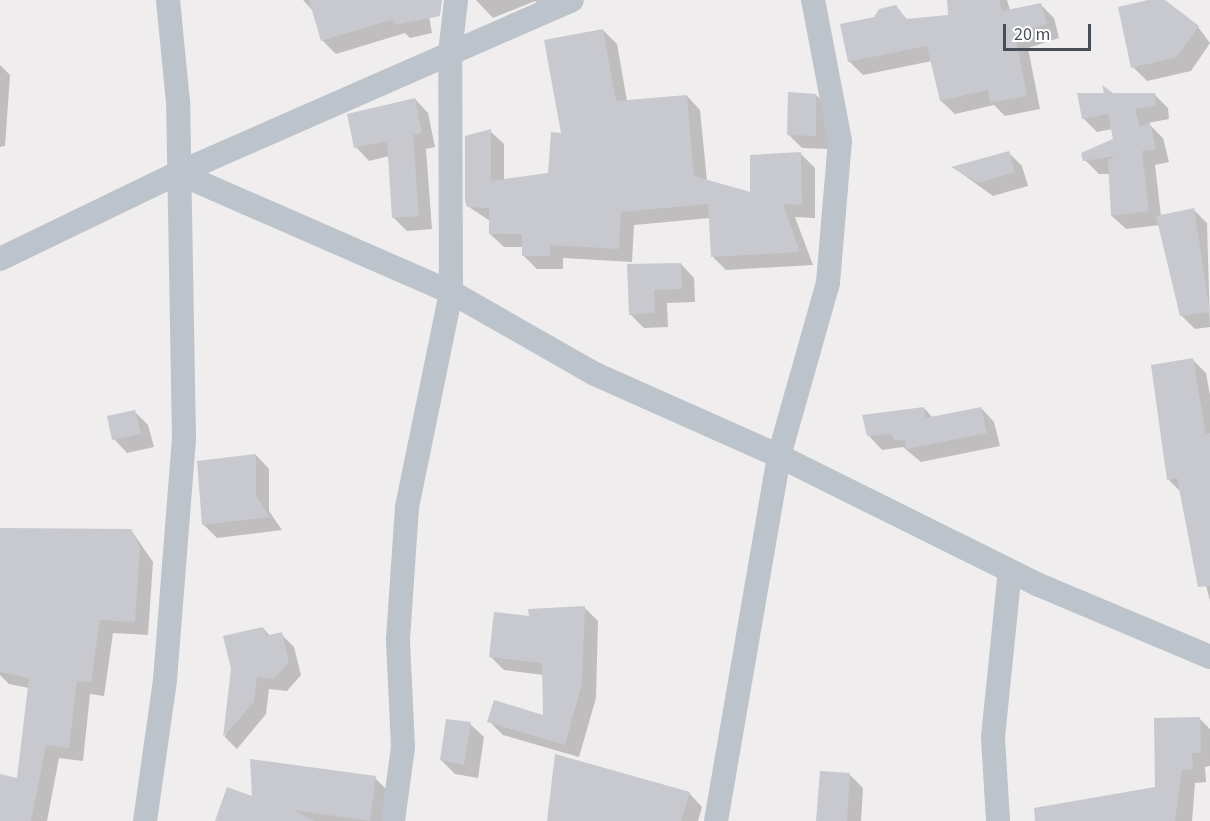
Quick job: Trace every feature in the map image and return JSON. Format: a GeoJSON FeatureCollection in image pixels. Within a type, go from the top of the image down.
{"type":"FeatureCollection","features":[{"type":"Feature","properties":{"kind":"street"},"geometry":{"type":"LineString","coordinates":[[145,821],[165,680],[184,440],[178,173],[168,0]]}},
{"type":"Feature","properties":{"kind":"street"},"geometry":{"type":"LineString","coordinates":[[393,821],[403,747],[398,639],[407,507],[451,292],[450,52],[456,0]]}},
{"type":"Feature","properties":{"kind":"street"},"geometry":{"type":"LineString","coordinates":[[0,259],[178,173],[572,0]]}},
{"type":"Feature","properties":{"kind":"street"},"geometry":{"type":"LineString","coordinates":[[716,821],[779,456],[828,283],[840,141],[813,0]]}},
{"type":"Feature","properties":{"kind":"street"},"geometry":{"type":"LineString","coordinates":[[178,173],[451,292],[595,374],[779,456],[1010,572],[1210,657]]}},
{"type":"Feature","properties":{"kind":"street"},"geometry":{"type":"LineString","coordinates":[[998,821],[993,737],[1010,572]]}},
{"type":"Feature","properties":{"kind":"building"},"geometry":{"type":"Polygon","coordinates":[[[309,0],[442,0],[440,16],[395,25],[391,20],[321,41],[309,0]]]}},
{"type":"Feature","properties":{"kind":"building"},"geometry":{"type":"Polygon","coordinates":[[[947,0],[999,0],[1002,11],[1041,3],[1047,24],[1015,34],[1027,96],[990,103],[988,90],[940,101],[927,46],[848,62],[840,24],[874,17],[879,9],[896,5],[906,19],[948,15],[947,0]]]}},
{"type":"Feature","properties":{"kind":"building"},"geometry":{"type":"Polygon","coordinates":[[[1148,0],[1165,0],[1199,26],[1177,57],[1131,68],[1118,7],[1148,0]]]}},
{"type":"Feature","properties":{"kind":"building"},"geometry":{"type":"Polygon","coordinates":[[[603,29],[616,101],[687,95],[694,176],[750,192],[750,155],[801,152],[802,205],[783,204],[800,252],[711,257],[708,204],[621,212],[619,249],[550,245],[550,256],[522,256],[522,234],[489,234],[489,208],[467,207],[465,201],[465,136],[491,129],[491,181],[548,173],[551,132],[561,133],[544,40],[603,29]]]}},
{"type":"Feature","properties":{"kind":"building"},"geometry":{"type":"Polygon","coordinates":[[[1102,85],[1113,93],[1155,93],[1156,106],[1135,109],[1140,127],[1150,123],[1156,149],[1142,151],[1149,211],[1111,216],[1108,160],[1116,156],[1083,161],[1081,153],[1113,139],[1108,114],[1082,119],[1077,93],[1104,93],[1102,85]]]}},
{"type":"Feature","properties":{"kind":"building"},"geometry":{"type":"Polygon","coordinates":[[[788,92],[816,94],[816,136],[787,135],[788,92]]]}},
{"type":"Feature","properties":{"kind":"building"},"geometry":{"type":"Polygon","coordinates":[[[415,98],[422,133],[413,135],[419,216],[392,218],[387,141],[354,148],[347,114],[415,98]]]}},
{"type":"Feature","properties":{"kind":"building"},"geometry":{"type":"Polygon","coordinates":[[[1009,151],[1015,172],[978,183],[951,167],[1009,151]]]}},
{"type":"Feature","properties":{"kind":"building"},"geometry":{"type":"Polygon","coordinates":[[[1194,208],[1210,312],[1180,316],[1156,216],[1194,208]]]}},
{"type":"Feature","properties":{"kind":"building"},"geometry":{"type":"Polygon","coordinates":[[[681,263],[682,289],[654,290],[655,313],[629,315],[627,264],[681,263]]]}},
{"type":"Feature","properties":{"kind":"building"},"geometry":{"type":"Polygon","coordinates":[[[1193,358],[1206,434],[1210,433],[1210,586],[1198,587],[1177,478],[1167,480],[1151,365],[1193,358]]]}},
{"type":"Feature","properties":{"kind":"building"},"geometry":{"type":"Polygon","coordinates":[[[924,407],[926,418],[981,407],[987,433],[906,449],[905,440],[894,440],[891,434],[867,436],[862,415],[924,407]]]}},
{"type":"Feature","properties":{"kind":"building"},"geometry":{"type":"Polygon","coordinates":[[[135,410],[141,434],[112,440],[107,416],[135,410]]]}},
{"type":"Feature","properties":{"kind":"building"},"geometry":{"type":"Polygon","coordinates":[[[256,454],[256,496],[270,517],[202,525],[197,461],[256,454]]]}},
{"type":"Feature","properties":{"kind":"building"},"geometry":{"type":"Polygon","coordinates":[[[0,528],[131,529],[140,547],[135,622],[100,620],[91,683],[77,681],[69,748],[46,745],[31,821],[0,821],[0,774],[17,778],[29,678],[0,672],[0,528]]]}},
{"type":"Feature","properties":{"kind":"building"},"geometry":{"type":"Polygon","coordinates":[[[585,606],[582,683],[565,745],[487,722],[494,700],[543,715],[542,663],[489,657],[494,612],[529,616],[528,609],[585,606]]]}},
{"type":"Feature","properties":{"kind":"building"},"geometry":{"type":"Polygon","coordinates":[[[263,627],[266,636],[282,632],[289,662],[274,679],[257,677],[254,702],[223,737],[231,669],[223,636],[263,627]]]}},
{"type":"Feature","properties":{"kind":"building"},"geometry":{"type":"Polygon","coordinates":[[[1200,717],[1201,753],[1192,753],[1193,769],[1182,770],[1175,821],[1035,821],[1034,808],[1155,787],[1154,718],[1200,717]]]}},
{"type":"Feature","properties":{"kind":"building"},"geometry":{"type":"Polygon","coordinates":[[[446,719],[471,722],[464,765],[440,760],[446,719]]]}},
{"type":"Feature","properties":{"kind":"building"},"geometry":{"type":"Polygon","coordinates":[[[555,754],[690,792],[681,821],[547,821],[555,754]]]}},
{"type":"Feature","properties":{"kind":"building"},"geometry":{"type":"Polygon","coordinates":[[[250,759],[376,776],[370,821],[293,810],[314,821],[215,821],[227,787],[252,796],[250,759]]]}},
{"type":"Feature","properties":{"kind":"building"},"geometry":{"type":"Polygon","coordinates":[[[820,771],[850,773],[847,821],[816,821],[820,771]]]}}]}
